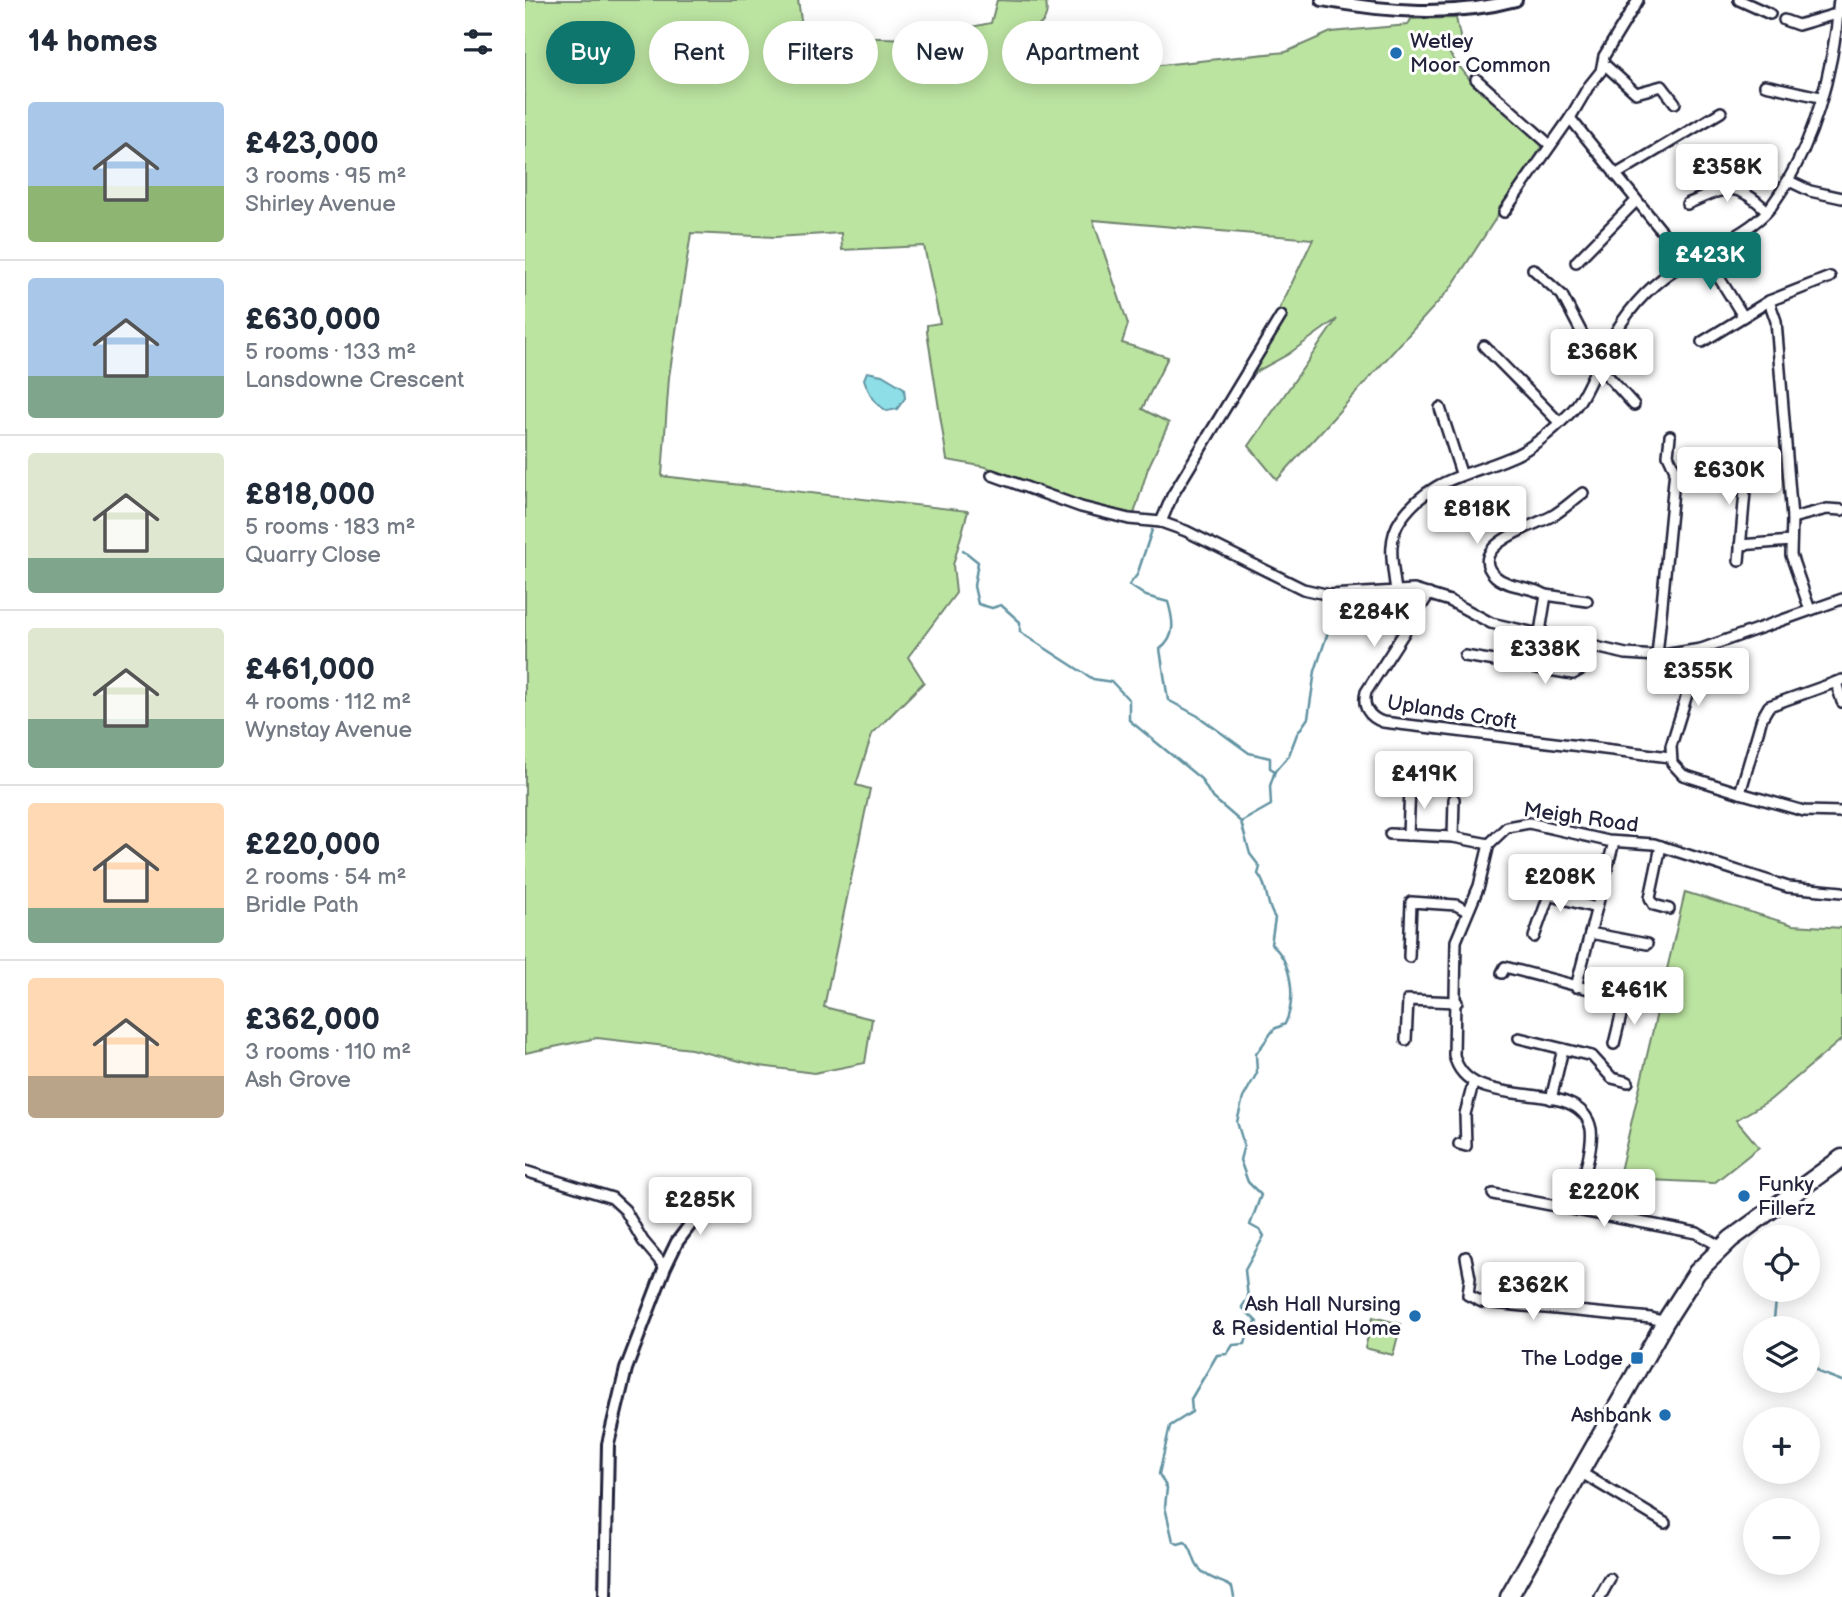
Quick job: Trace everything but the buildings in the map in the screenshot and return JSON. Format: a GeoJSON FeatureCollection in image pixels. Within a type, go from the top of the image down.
{"type":"FeatureCollection","features":[{"type":"Feature","properties":{"kind":"highway"},"geometry":{"type":"LineString","coordinates":[[1509,1597],[1665,1322],[1697,1272],[1721,1247],[1842,1158]]}},
{"type":"Feature","properties":{"kind":"street"},"geometry":{"type":"LineString","coordinates":[[1322,0],[1428,12],[1465,10],[1516,0]]}},
{"type":"Feature","properties":{"kind":"street"},"geometry":{"type":"LineString","coordinates":[[1504,212],[1549,144],[1570,118],[1638,0]]}},
{"type":"Feature","properties":{"kind":"street"},"geometry":{"type":"LineString","coordinates":[[1739,0],[1770,14]]}},
{"type":"Feature","properties":{"kind":"street"},"geometry":{"type":"LineString","coordinates":[[1396,591],[1392,550],[1399,523],[1434,488],[1461,473],[1511,458],[1559,422],[1580,400],[1626,312],[1686,261],[1754,222],[1767,211],[1806,146],[1837,29],[1839,0]]}},
{"type":"Feature","properties":{"kind":"street"},"geometry":{"type":"LineString","coordinates":[[1791,19],[1798,25],[1836,15]]}},
{"type":"Feature","properties":{"kind":"street"},"geometry":{"type":"LineString","coordinates":[[1603,63],[1636,93],[1662,86],[1675,103]]}},
{"type":"Feature","properties":{"kind":"street"},"geometry":{"type":"LineString","coordinates":[[1476,79],[1487,83],[1549,144]]}},
{"type":"Feature","properties":{"kind":"street"},"geometry":{"type":"LineString","coordinates":[[1765,85],[1820,97]]}},
{"type":"Feature","properties":{"kind":"street"},"geometry":{"type":"LineString","coordinates":[[1615,175],[1721,112]]}},
{"type":"Feature","properties":{"kind":"street"},"geometry":{"type":"LineString","coordinates":[[1570,118],[1686,261]]}},
{"type":"Feature","properties":{"kind":"street"},"geometry":{"type":"LineString","coordinates":[[1787,180],[1810,191],[1842,198]]}},
{"type":"Feature","properties":{"kind":"street"},"geometry":{"type":"LineString","coordinates":[[1687,204],[1735,188],[1750,194],[1767,211]]}},
{"type":"Feature","properties":{"kind":"street"},"geometry":{"type":"LineString","coordinates":[[1577,257],[1636,201]]}},
{"type":"Feature","properties":{"kind":"street"},"geometry":{"type":"LineString","coordinates":[[1703,252],[1743,317]]}},
{"type":"Feature","properties":{"kind":"street"},"geometry":{"type":"LineString","coordinates":[[1535,275],[1562,295],[1587,343],[1602,355]]}},
{"type":"Feature","properties":{"kind":"street"},"geometry":{"type":"LineString","coordinates":[[1702,342],[1769,302],[1830,277]]}},
{"type":"Feature","properties":{"kind":"street"},"geometry":{"type":"LineString","coordinates":[[1769,302],[1776,321],[1792,518],[1793,568],[1810,610]]}},
{"type":"Feature","properties":{"kind":"street"},"geometry":{"type":"LineString","coordinates":[[1161,522],[1172,496],[1281,316]]}},
{"type":"Feature","properties":{"kind":"street"},"geometry":{"type":"LineString","coordinates":[[1484,346],[1559,422]]}},
{"type":"Feature","properties":{"kind":"street"},"geometry":{"type":"LineString","coordinates":[[1598,365],[1634,405]]}},
{"type":"Feature","properties":{"kind":"street"},"geometry":{"type":"LineString","coordinates":[[1440,408],[1461,473]]}},
{"type":"Feature","properties":{"kind":"street"},"geometry":{"type":"LineString","coordinates":[[1657,656],[1675,470],[1668,455],[1670,436]]}},
{"type":"Feature","properties":{"kind":"street"},"geometry":{"type":"LineString","coordinates":[[1739,561],[1748,456]]}},
{"type":"Feature","properties":{"kind":"street"},"geometry":{"type":"LineString","coordinates":[[992,475],[1081,507],[1129,519],[1161,522],[1186,531],[1303,589],[1330,595],[1396,591],[1429,594],[1450,601],[1491,623],[1540,632],[1592,649],[1657,656],[1701,649],[1842,599]]}},
{"type":"Feature","properties":{"kind":"street"},"geometry":{"type":"LineString","coordinates":[[1583,493],[1554,515],[1500,541],[1490,553],[1489,567],[1497,578],[1546,595],[1587,601]]}},
{"type":"Feature","properties":{"kind":"street"},"geometry":{"type":"LineString","coordinates":[[1792,518],[1827,509],[1842,510]]}},
{"type":"Feature","properties":{"kind":"street"},"geometry":{"type":"LineString","coordinates":[[1740,545],[1791,541]]}},
{"type":"Feature","properties":{"kind":"street","name":"Uplands Croft"},"geometry":{"type":"LineString","coordinates":[[1429,594],[1367,688],[1364,704],[1373,717],[1384,722],[1493,737],[1670,757]]}},
{"type":"Feature","properties":{"kind":"street"},"geometry":{"type":"LineString","coordinates":[[1540,632],[1546,595]]}},
{"type":"Feature","properties":{"kind":"street"},"geometry":{"type":"LineString","coordinates":[[1465,656],[1573,674],[1587,666],[1592,649]]}},
{"type":"Feature","properties":{"kind":"street"},"geometry":{"type":"LineString","coordinates":[[1701,649],[1670,757],[1674,768],[1683,775],[1804,811],[1842,812]]}},
{"type":"Feature","properties":{"kind":"street"},"geometry":{"type":"LineString","coordinates":[[1740,793],[1766,710],[1777,701],[1839,681],[1842,702]]}},
{"type":"Feature","properties":{"kind":"street"},"geometry":{"type":"LineString","coordinates":[[1408,835],[1410,787]]}},
{"type":"Feature","properties":{"kind":"street"},"geometry":{"type":"LineString","coordinates":[[1453,837],[1454,799]]}},
{"type":"Feature","properties":{"kind":"street","name":"Meigh Road"},"geometry":{"type":"LineString","coordinates":[[1489,844],[1502,830],[1524,823],[1613,842],[1661,846],[1788,887],[1842,892]]}},
{"type":"Feature","properties":{"kind":"street"},"geometry":{"type":"LineString","coordinates":[[1390,834],[1453,837],[1489,844],[1479,886],[1456,941],[1454,1055],[1461,1072],[1473,1084],[1551,1100],[1575,1107],[1584,1114],[1590,1127],[1591,1140],[1575,1208]]}},
{"type":"Feature","properties":{"kind":"street"},"geometry":{"type":"LineString","coordinates":[[1576,987],[1613,842]]}},
{"type":"Feature","properties":{"kind":"street"},"geometry":{"type":"LineString","coordinates":[[1661,846],[1650,898],[1654,905],[1669,909]]}},
{"type":"Feature","properties":{"kind":"street"},"geometry":{"type":"LineString","coordinates":[[1534,937],[1549,895],[1596,908]]}},
{"type":"Feature","properties":{"kind":"street"},"geometry":{"type":"LineString","coordinates":[[1409,957],[1411,902],[1456,905],[1467,911]]}},
{"type":"Feature","properties":{"kind":"street"},"geometry":{"type":"LineString","coordinates":[[1590,933],[1647,944]]}},
{"type":"Feature","properties":{"kind":"street"},"geometry":{"type":"LineString","coordinates":[[1502,973],[1505,967],[1604,993],[1624,1003],[1655,1002]]}},
{"type":"Feature","properties":{"kind":"street"},"geometry":{"type":"LineString","coordinates":[[1406,1040],[1408,1000],[1457,1002]]}},
{"type":"Feature","properties":{"kind":"street"},"geometry":{"type":"LineString","coordinates":[[1614,1044],[1624,1003]]}},
{"type":"Feature","properties":{"kind":"street"},"geometry":{"type":"LineString","coordinates":[[1519,1038],[1592,1056],[1612,1078],[1628,1082]]}},
{"type":"Feature","properties":{"kind":"street"},"geometry":{"type":"LineString","coordinates":[[1551,1100],[1563,1049]]}},
{"type":"Feature","properties":{"kind":"street"},"geometry":{"type":"LineString","coordinates":[[1459,1144],[1466,1146],[1465,1114],[1473,1084]]}},
{"type":"Feature","properties":{"kind":"street"},"geometry":{"type":"LineString","coordinates":[[525,1171],[612,1198],[625,1210],[643,1241],[665,1267]]}},
{"type":"Feature","properties":{"kind":"street"},"geometry":{"type":"LineString","coordinates":[[1493,1194],[1697,1233],[1721,1247]]}},
{"type":"Feature","properties":{"kind":"street"},"geometry":{"type":"LineString","coordinates":[[605,1597],[607,1444],[626,1369],[665,1267],[677,1242],[699,1213]]}},
{"type":"Feature","properties":{"kind":"street"},"geometry":{"type":"LineString","coordinates":[[1466,1256],[1470,1278],[1468,1295],[1482,1302],[1651,1318],[1665,1322]]}},
{"type":"Feature","properties":{"kind":"street"},"geometry":{"type":"LineString","coordinates":[[1580,1472],[1665,1523]]}},
{"type":"Feature","properties":{"kind":"street"},"geometry":{"type":"LineString","coordinates":[[1600,1597],[1610,1579]]}},
{"type":"Feature","properties":{"kind":"green space"},"geometry":{"type":"Polygon","coordinates":[[[525,0],[798,0],[802,21],[763,21],[763,84],[878,84],[878,38],[892,38],[892,84],[988,84],[988,24],[991,23],[997,0],[1046,2],[1047,7],[1044,21],[1002,21],[1002,84],[1163,84],[1163,65],[1286,52],[1331,32],[1408,25],[1411,19],[1456,18],[1461,41],[1438,39],[1471,81],[1544,144],[1450,289],[1277,480],[1249,446],[1337,319],[1287,355],[1250,375],[1286,317],[1278,312],[1313,239],[1093,220],[1128,324],[1122,343],[1168,357],[1142,409],[1169,423],[1148,468],[1134,514],[1074,500],[986,467],[947,460],[927,332],[927,325],[940,323],[924,246],[842,250],[841,233],[775,237],[691,233],[669,377],[662,476],[968,511],[953,565],[956,593],[908,657],[924,682],[872,734],[856,785],[870,789],[824,1007],[872,1019],[865,1063],[814,1073],[760,1066],[691,1049],[597,1038],[525,1053],[525,0]]]}},
{"type":"Feature","properties":{"kind":"green space"},"geometry":{"type":"Polygon","coordinates":[[[1685,892],[1793,925],[1842,928],[1842,1039],[1770,1100],[1736,1120],[1759,1147],[1714,1183],[1650,1180],[1649,1184],[1618,1180],[1685,892]]]}},
{"type":"Feature","properties":{"kind":"green space"},"geometry":{"type":"Polygon","coordinates":[[[1373,1317],[1401,1324],[1393,1355],[1365,1348],[1373,1317]]]}},
{"type":"Feature","properties":{"kind":"water"},"geometry":{"type":"Polygon","coordinates":[[[867,372],[882,375],[904,388],[905,398],[897,409],[887,411],[876,401],[864,379],[867,372]]]}},
{"type":"Feature","properties":{"kind":"waterway"},"geometry":{"type":"LineString","coordinates":[[1152,530],[1137,575],[1129,585],[1146,596],[1168,602],[1172,621],[1171,633],[1160,649],[1168,700],[1198,716],[1249,753],[1270,758],[1270,768],[1275,771]]}},
{"type":"Feature","properties":{"kind":"waterway"},"geometry":{"type":"LineString","coordinates":[[963,550],[978,562],[974,586],[978,604],[992,608],[1001,605],[1020,622],[1020,632],[1093,679],[1112,682],[1129,700],[1129,720],[1201,779],[1211,796],[1241,822]]}},
{"type":"Feature","properties":{"kind":"waterway"},"geometry":{"type":"LineString","coordinates":[[1241,822],[1271,805],[1270,786],[1275,771],[1289,755],[1297,734],[1308,718],[1315,671],[1329,629]]}},
{"type":"Feature","properties":{"kind":"waterway"},"geometry":{"type":"LineString","coordinates":[[1234,1597],[1232,1587],[1202,1571],[1185,1542],[1178,1544],[1173,1541],[1165,1507],[1167,1488],[1159,1474],[1170,1426],[1192,1412],[1191,1399],[1217,1355],[1227,1354],[1233,1345],[1245,1344],[1249,1330],[1257,1322],[1242,1307],[1248,1298],[1245,1270],[1264,1236],[1250,1225],[1261,1195],[1248,1182],[1240,1160],[1244,1145],[1237,1122],[1243,1098],[1257,1073],[1256,1054],[1274,1029],[1285,1024],[1291,993],[1284,961],[1271,944],[1275,918],[1258,874],[1260,867],[1250,854],[1241,822]]}},
{"type":"Feature","properties":{"kind":"waterway"},"geometry":{"type":"LineString","coordinates":[[1774,1316],[1776,1302]]}},
{"type":"Feature","properties":{"kind":"waterway"},"geometry":{"type":"LineString","coordinates":[[1820,1372],[1842,1381]]}},
{"type":"Feature","properties":{"kind":"place","name":"Wetley Moor Common"},"geometry":{"type":"Point","coordinates":[1396,53]}},
{"type":"Feature","properties":{"kind":"place","name":"Funky Fillerz"},"geometry":{"type":"Point","coordinates":[1744,1196]}},
{"type":"Feature","properties":{"kind":"place","name":"Ash Hall Nursing & Residential Home"},"geometry":{"type":"Point","coordinates":[1415,1316]}},
{"type":"Feature","properties":{"kind":"place","name":"The Lodge"},"geometry":{"type":"Point","coordinates":[1637,1358]}},
{"type":"Feature","properties":{"kind":"place","name":"Ashbank"},"geometry":{"type":"Point","coordinates":[1665,1415]}}]}
